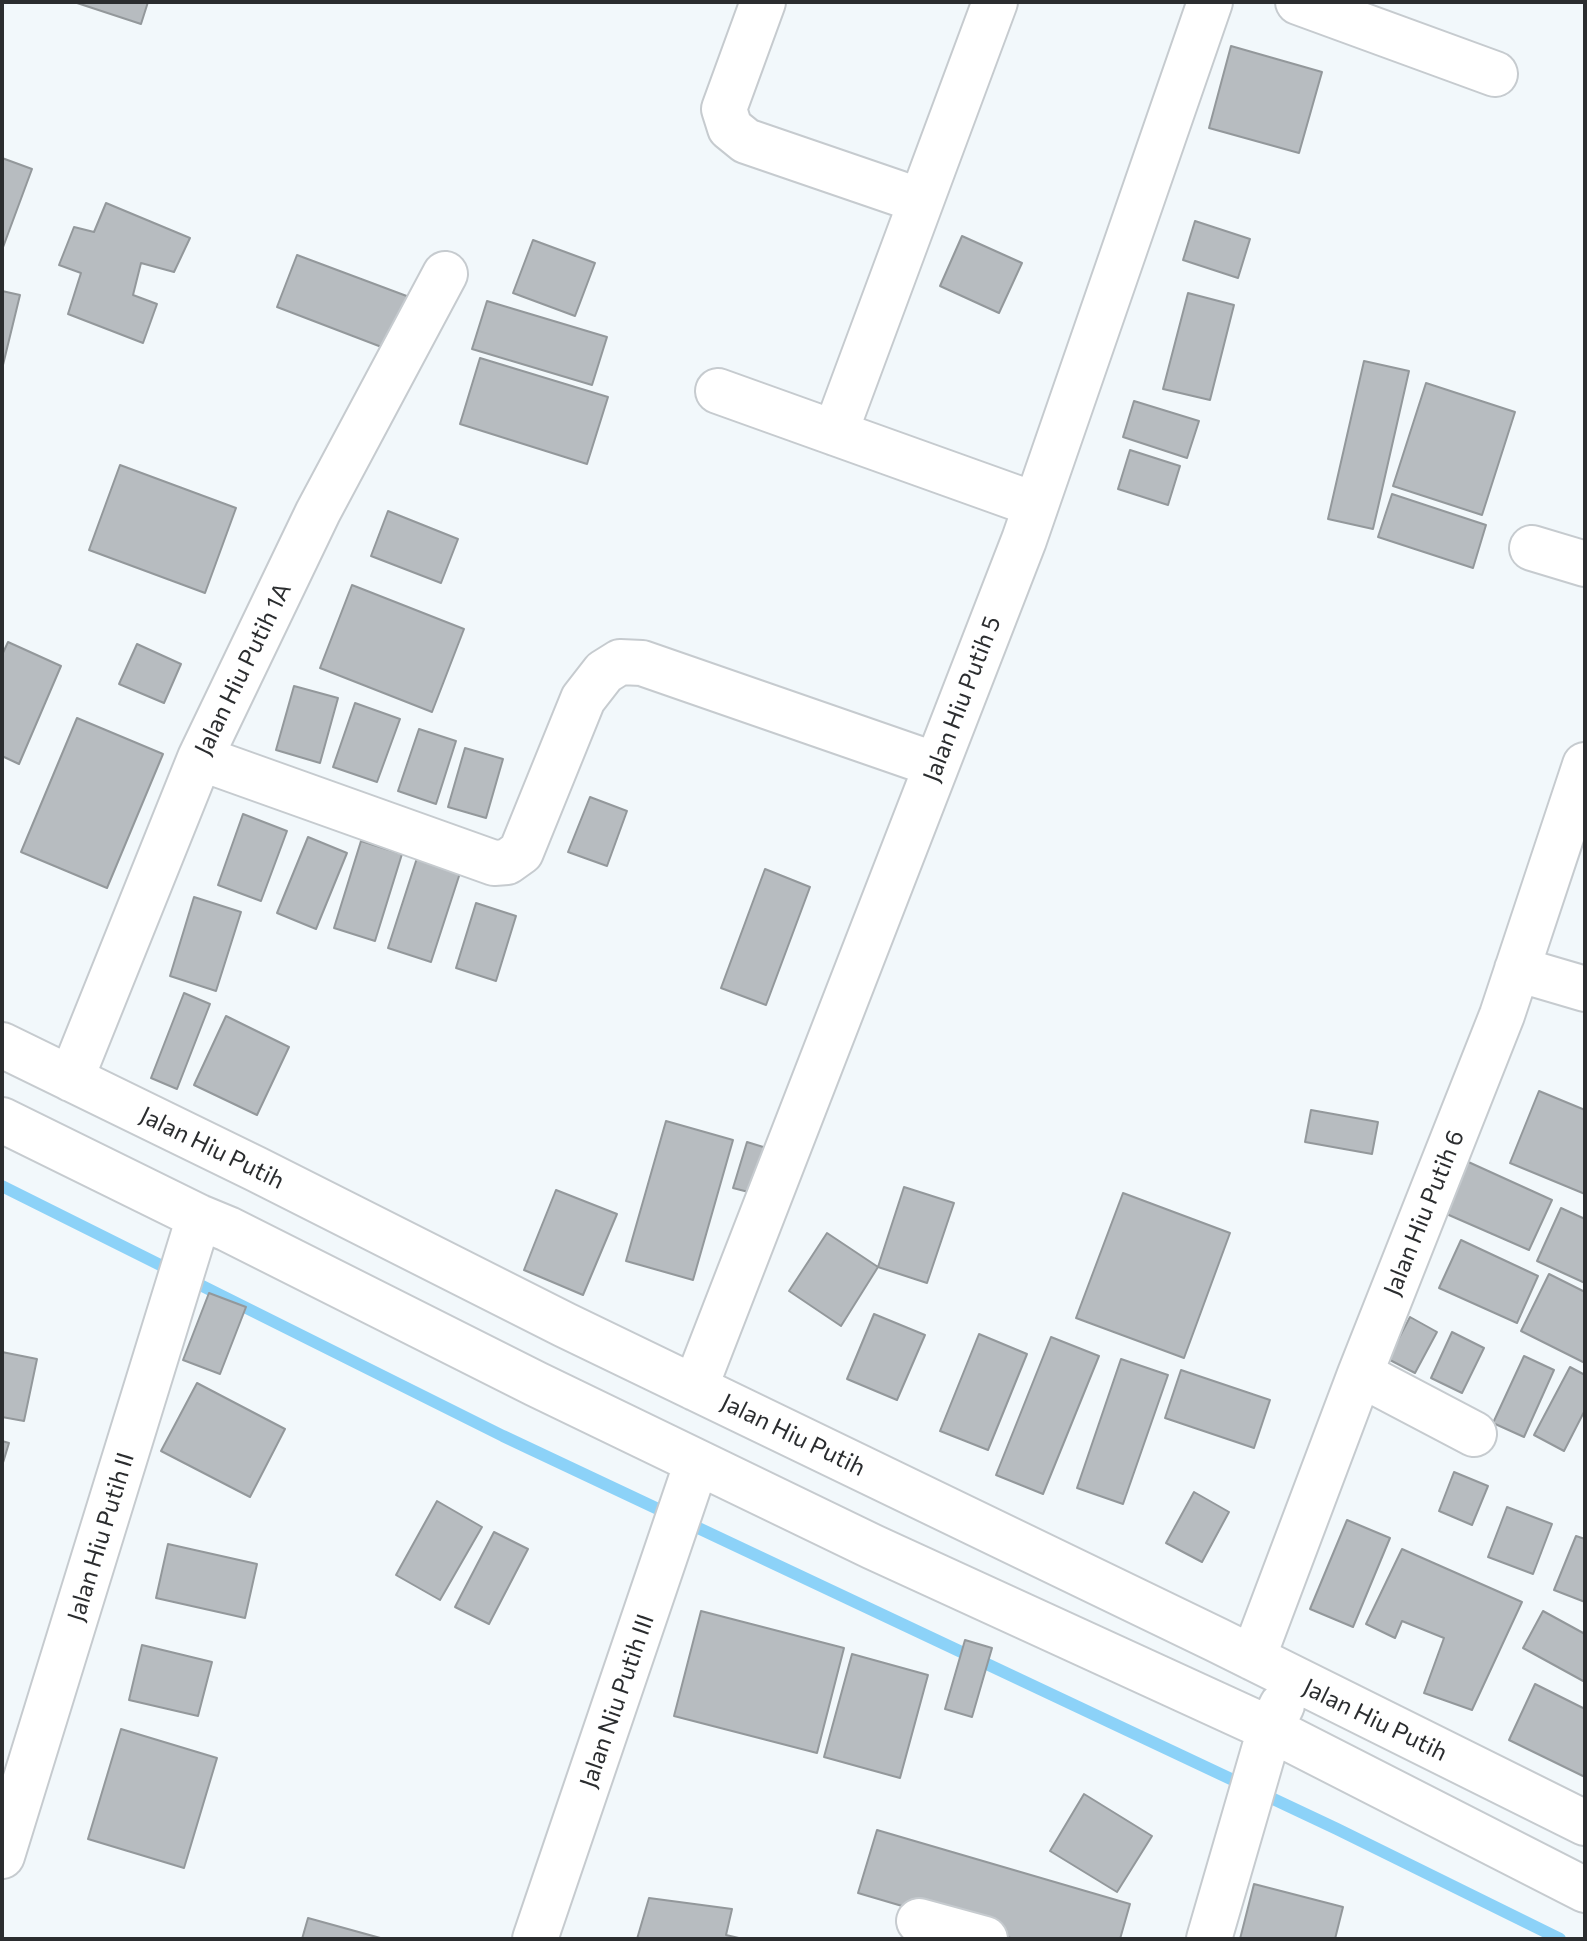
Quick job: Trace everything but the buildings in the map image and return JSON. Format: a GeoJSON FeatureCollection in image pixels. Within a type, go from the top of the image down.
{"type":"FeatureCollection","features":[{"type":"Feature","properties":{"kind":"street"},"geometry":{"type":"LineString","coordinates":[[763,2],[724,109],[730,128],[746,141],[921,201]]}},
{"type":"Feature","properties":{"kind":"street"},"geometry":{"type":"LineString","coordinates":[[835,433],[995,2]]}},
{"type":"Feature","properties":{"kind":"street","name":"Jalan Hiu Putih 5"},"geometry":{"type":"LineString","coordinates":[[695,1388],[1024,540],[1210,2]]}},
{"type":"Feature","properties":{"kind":"street"},"geometry":{"type":"LineString","coordinates":[[1298,2],[1495,74]]}},
{"type":"Feature","properties":{"kind":"street","name":"Jalan Hiu Putih 1A"},"geometry":{"type":"LineString","coordinates":[[71,1079],[200,758],[318,512],[445,274]]}},
{"type":"Feature","properties":{"kind":"street"},"geometry":{"type":"LineString","coordinates":[[718,391],[1036,505]]}},
{"type":"Feature","properties":{"kind":"street"},"geometry":{"type":"LineString","coordinates":[[1532,548],[1585,564]]}},
{"type":"Feature","properties":{"kind":"street"},"geometry":{"type":"LineString","coordinates":[[200,758],[494,863],[507,862],[521,852],[583,699],[604,672],[620,662],[642,663],[936,765]]}},
{"type":"Feature","properties":{"kind":"street","name":"Jalan Hiu Putih 6"},"geometry":{"type":"LineString","coordinates":[[1253,1658],[1360,1374],[1502,1015],[1585,765]]}},
{"type":"Feature","properties":{"kind":"street"},"geometry":{"type":"LineString","coordinates":[[1517,969],[1585,989]]}},
{"type":"Feature","properties":{"kind":"street","name":"Jalan Hiu Putih"},"geometry":{"type":"LineString","coordinates":[[2,1045],[271,1176],[565,1325],[1253,1658],[1585,1823]]}},
{"type":"Feature","properties":{"kind":"street"},"geometry":{"type":"LineString","coordinates":[[2,1120],[887,1554],[1270,1729],[1585,1890]]}},
{"type":"Feature","properties":{"kind":"street","name":"Jalan Hiu Putih II"},"geometry":{"type":"LineString","coordinates":[[2,1856],[199,1217]]}},
{"type":"Feature","properties":{"kind":"street"},"geometry":{"type":"LineString","coordinates":[[1360,1374],[1474,1434]]}},
{"type":"Feature","properties":{"kind":"street","name":"Jalan Niu Putih III"},"geometry":{"type":"LineString","coordinates":[[535,1939],[697,1462]]}},
{"type":"Feature","properties":{"kind":"street"},"geometry":{"type":"LineString","coordinates":[[1209,1939],[1270,1729],[1295,1680]]}},
{"type":"Feature","properties":{"kind":"street"},"geometry":{"type":"LineString","coordinates":[[919,1921],[985,1939]]}},
{"type":"Feature","properties":{"kind":"waterway"},"geometry":{"type":"LineString","coordinates":[[2,1186],[503,1436],[1337,1829],[1560,1939]]}}]}
